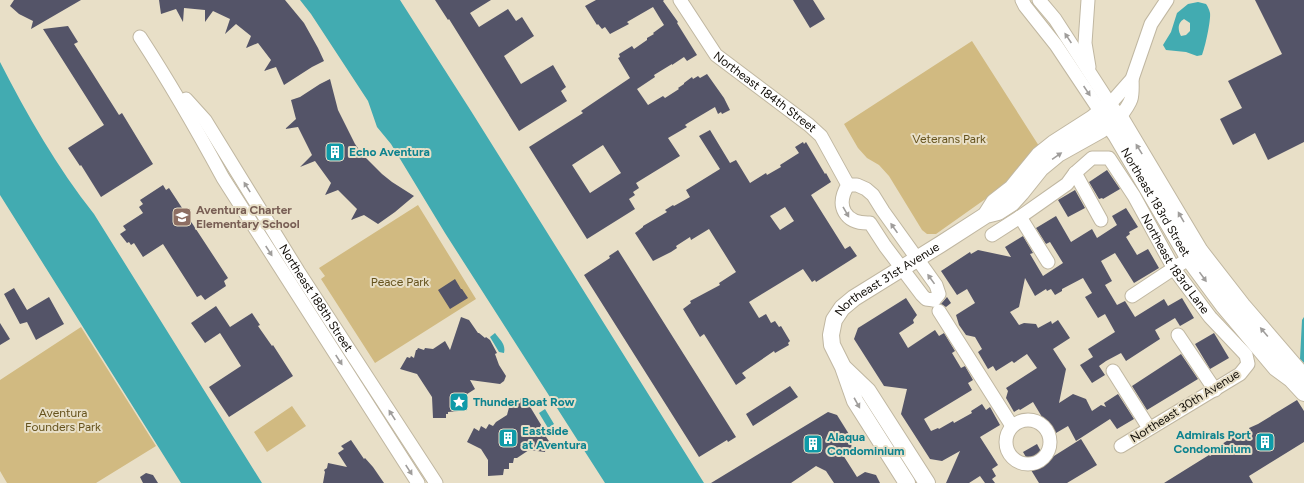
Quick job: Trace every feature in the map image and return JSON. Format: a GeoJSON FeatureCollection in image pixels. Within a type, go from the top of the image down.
{"type":"FeatureCollection","features":[{"type":"Feature","properties":{"kind":"street","name":"Northeast 184th Street"},"geometry":{"type":"LineString","coordinates":[[680,0],[716,55],[809,125],[821,136],[848,186]]}},
{"type":"Feature","properties":{"kind":"street","name":"Northeast 183rd Street"},"geometry":{"type":"LineString","coordinates":[[1022,0],[1025,6],[1110,114]]}},
{"type":"Feature","properties":{"kind":"street","name":"Northeast 183rd Street"},"geometry":{"type":"LineString","coordinates":[[1039,0],[1055,19],[1090,71],[1110,114],[1116,135],[1195,255],[1223,305],[1276,368],[1291,379],[1304,393]]}},
{"type":"Feature","properties":{"kind":"street"},"geometry":{"type":"LineString","coordinates":[[1088,0],[1086,43],[1090,71]]}},
{"type":"Feature","properties":{"kind":"street"},"geometry":{"type":"LineString","coordinates":[[1110,114],[1129,104],[1133,95],[1132,79],[1151,24],[1167,0]]}},
{"type":"Feature","properties":{"kind":"street","name":"Northeast 188th Street"},"geometry":{"type":"LineString","coordinates":[[140,37],[166,77],[202,138],[223,178],[418,483]]}},
{"type":"Feature","properties":{"kind":"street","name":"Northeast 188th Street"},"geometry":{"type":"LineString","coordinates":[[166,77],[204,120],[298,271],[436,483]]}},
{"type":"Feature","properties":{"kind":"street","name":"Northeast 31st Avenue"},"geometry":{"type":"LineString","coordinates":[[843,367],[832,345],[831,329],[836,315],[850,300],[986,215],[998,212],[1012,203],[1041,168],[1110,114]]}},
{"type":"Feature","properties":{"kind":"street","name":"Northeast 183rd Lane"},"geometry":{"type":"LineString","coordinates":[[1075,173],[1092,158],[1109,158],[1134,196],[1174,269],[1210,317],[1246,354],[1248,364]]}},
{"type":"Feature","properties":{"kind":"street"},"geometry":{"type":"LineString","coordinates":[[992,235],[1067,184],[1075,173],[1101,220]]}},
{"type":"Feature","properties":{"kind":"street"},"geometry":{"type":"LineString","coordinates":[[937,305],[939,294],[938,290],[873,195],[866,189],[857,186],[848,186],[843,193],[842,201],[843,209],[847,216],[862,224],[870,223],[885,246],[922,295],[937,305],[1012,426]]}},
{"type":"Feature","properties":{"kind":"street"},"geometry":{"type":"LineString","coordinates":[[1020,217],[1048,262]]}},
{"type":"Feature","properties":{"kind":"street"},"geometry":{"type":"LineString","coordinates":[[1132,296],[1195,255]]}},
{"type":"Feature","properties":{"kind":"street","name":"Northeast 183rd Street"},"geometry":{"type":"LineString","coordinates":[[1195,255],[1242,305],[1304,377]]}},
{"type":"Feature","properties":{"kind":"street"},"geometry":{"type":"LineString","coordinates":[[1178,335],[1215,390]]}},
{"type":"Feature","properties":{"kind":"street","name":"Northeast 30th Avenue"},"geometry":{"type":"LineString","coordinates":[[1121,446],[1240,374],[1248,364]]}},
{"type":"Feature","properties":{"kind":"street"},"geometry":{"type":"LineString","coordinates":[[843,367],[868,391],[927,483]]}},
{"type":"Feature","properties":{"kind":"street"},"geometry":{"type":"LineString","coordinates":[[843,367],[855,401],[907,483]]}},
{"type":"Feature","properties":{"kind":"street"},"geometry":{"type":"LineString","coordinates":[[1113,371],[1149,428]]}},
{"type":"Feature","properties":{"kind":"street"},"geometry":{"type":"LineString","coordinates":[[885,448],[899,439]]}},
{"type":"Feature","properties":{"kind":"green space","name":"Veterans Park"},"geometry":{"type":"Polygon","coordinates":[[[972,41],[1039,146],[1008,183],[936,234],[927,234],[922,230],[889,176],[879,165],[867,158],[858,148],[844,124],[972,41]]]}},
{"type":"Feature","properties":{"kind":"green space","name":"Peace Park"},"geometry":{"type":"Polygon","coordinates":[[[418,205],[476,299],[375,363],[321,279],[325,276],[319,268],[418,205]]]}},
{"type":"Feature","properties":{"kind":"green space","name":"Aventura Founders Park"},"geometry":{"type":"Polygon","coordinates":[[[81,327],[156,446],[96,483],[7,483],[0,471],[0,380],[81,327]]]}},
{"type":"Feature","properties":{"kind":"green space"},"geometry":{"type":"Polygon","coordinates":[[[292,406],[306,426],[267,452],[254,432],[292,406]]]}},
{"type":"Feature","properties":{"kind":"water"},"geometry":{"type":"Polygon","coordinates":[[[300,0],[400,0],[704,483],[605,483],[445,233],[391,144],[377,127],[368,101],[311,14],[300,0]]]}},
{"type":"Feature","properties":{"kind":"water"},"geometry":{"type":"Polygon","coordinates":[[[1198,2],[1206,4],[1210,12],[1209,28],[1202,55],[1197,56],[1186,52],[1166,50],[1163,45],[1171,32],[1177,13],[1188,4],[1198,2]],[[1184,19],[1180,23],[1179,32],[1181,36],[1186,35],[1190,31],[1190,23],[1184,19]]]}},
{"type":"Feature","properties":{"kind":"water"},"geometry":{"type":"Polygon","coordinates":[[[0,62],[43,140],[80,196],[94,214],[262,483],[181,483],[0,195],[0,62]]]}},
{"type":"Feature","properties":{"kind":"water"},"geometry":{"type":"Polygon","coordinates":[[[1304,317],[1304,363],[1300,359],[1302,320],[1304,317]]]}},
{"type":"Feature","properties":{"kind":"water"},"geometry":{"type":"Polygon","coordinates":[[[495,333],[501,340],[504,353],[499,352],[490,337],[495,333]]]}},
{"type":"Feature","properties":{"kind":"water"},"geometry":{"type":"Polygon","coordinates":[[[545,409],[554,424],[548,428],[539,413],[545,409]]]}},
{"type":"Feature","properties":{"kind":"building"},"geometry":{"type":"Polygon","coordinates":[[[14,0],[81,0],[31,29],[33,21],[19,14],[10,6],[14,0]]]}},
{"type":"Feature","properties":{"kind":"building"},"geometry":{"type":"Polygon","coordinates":[[[159,0],[285,0],[304,23],[324,61],[284,85],[276,67],[264,71],[271,60],[258,43],[246,48],[251,36],[236,24],[225,34],[230,19],[213,11],[205,22],[205,10],[184,8],[183,22],[176,9],[161,14],[159,0]]]}},
{"type":"Feature","properties":{"kind":"building"},"geometry":{"type":"Polygon","coordinates":[[[435,0],[491,0],[470,13],[479,27],[508,9],[516,21],[522,17],[534,36],[504,56],[521,84],[553,65],[566,87],[561,91],[567,101],[519,131],[449,19],[448,20],[435,0]]]}},
{"type":"Feature","properties":{"kind":"building"},"geometry":{"type":"Polygon","coordinates":[[[596,0],[664,0],[663,1],[678,22],[677,23],[697,55],[687,61],[684,57],[654,75],[655,77],[637,89],[648,105],[663,96],[665,98],[679,89],[678,88],[692,77],[693,79],[698,76],[700,78],[707,74],[724,98],[730,110],[722,114],[721,112],[718,114],[715,107],[688,123],[685,125],[687,127],[668,138],[680,156],[636,183],[639,188],[633,192],[635,195],[629,199],[635,209],[587,239],[529,147],[583,113],[581,111],[630,78],[618,58],[620,57],[619,54],[632,46],[634,49],[664,25],[653,7],[627,22],[629,24],[610,34],[605,27],[602,29],[598,24],[597,25],[585,6],[596,0]],[[603,145],[572,165],[590,193],[621,173],[603,145]]]}},
{"type":"Feature","properties":{"kind":"building"},"geometry":{"type":"Polygon","coordinates":[[[793,0],[813,0],[825,19],[810,28],[793,0]]]}},
{"type":"Feature","properties":{"kind":"building"},"geometry":{"type":"Polygon","coordinates":[[[1255,0],[1304,0],[1304,142],[1268,160],[1255,133],[1233,145],[1220,119],[1242,108],[1228,81],[1282,54],[1255,0]]]}},
{"type":"Feature","properties":{"kind":"building"},"geometry":{"type":"Polygon","coordinates":[[[68,26],[78,42],[74,44],[119,115],[122,113],[153,164],[101,197],[81,165],[80,166],[68,148],[104,125],[43,29],[68,26]]]}},
{"type":"Feature","properties":{"kind":"building","name":"Echo Aventura"},"geometry":{"type":"Polygon","coordinates":[[[330,79],[338,110],[355,144],[363,155],[382,174],[414,196],[378,224],[364,215],[351,220],[357,209],[338,190],[325,195],[331,183],[315,161],[300,167],[312,155],[298,127],[285,129],[296,119],[291,100],[300,97],[330,79]]]}},
{"type":"Feature","properties":{"kind":"building"},"geometry":{"type":"Polygon","coordinates":[[[710,130],[730,163],[736,160],[750,183],[766,173],[767,175],[781,167],[780,165],[799,153],[795,147],[803,142],[804,144],[806,142],[831,182],[811,195],[845,249],[850,246],[857,256],[816,282],[815,280],[812,282],[803,269],[749,302],[759,318],[766,314],[771,323],[775,321],[779,327],[781,326],[790,341],[788,343],[789,345],[775,353],[774,351],[742,373],[746,378],[736,385],[704,334],[700,337],[683,309],[691,303],[690,301],[720,285],[719,283],[736,272],[709,229],[691,240],[690,237],[676,246],[677,248],[671,252],[653,261],[635,233],[643,226],[667,212],[665,210],[690,197],[686,190],[720,169],[699,136],[710,130]],[[785,207],[770,216],[780,230],[794,221],[785,207]]]}},
{"type":"Feature","properties":{"kind":"building"},"geometry":{"type":"Polygon","coordinates":[[[1107,170],[1120,189],[1103,199],[1099,199],[1089,182],[1107,170]]]}},
{"type":"Feature","properties":{"kind":"building"},"geometry":{"type":"Polygon","coordinates":[[[163,185],[166,190],[169,188],[228,278],[224,281],[226,286],[205,300],[201,295],[197,297],[163,244],[143,257],[134,243],[131,245],[129,242],[127,243],[120,234],[126,230],[123,226],[143,213],[139,207],[143,204],[140,200],[163,185]]]}},
{"type":"Feature","properties":{"kind":"building"},"geometry":{"type":"Polygon","coordinates":[[[1075,190],[1085,208],[1068,217],[1058,200],[1075,190]]]}},
{"type":"Feature","properties":{"kind":"building"},"geometry":{"type":"Polygon","coordinates":[[[1126,208],[1138,227],[1129,232],[1130,234],[1126,237],[1137,255],[1148,249],[1159,268],[1134,283],[1115,253],[1101,261],[1112,281],[1105,285],[1117,305],[1125,301],[1135,317],[1164,299],[1168,306],[1182,298],[1194,318],[1180,326],[1175,318],[1155,330],[1160,339],[1126,361],[1121,353],[1106,361],[1099,366],[1105,375],[1092,383],[1080,365],[1093,357],[1088,349],[1115,332],[1105,314],[1098,318],[1085,297],[1092,293],[1083,278],[1062,289],[1062,291],[1055,295],[1051,289],[1047,291],[1046,289],[1035,296],[1025,278],[1019,307],[1010,312],[1019,325],[1024,323],[1036,324],[1038,328],[1051,321],[1052,324],[1058,320],[1070,338],[1053,349],[1066,369],[1059,403],[1073,394],[1086,399],[1092,411],[1101,405],[1106,407],[1104,403],[1118,394],[1134,419],[1117,429],[1110,419],[1076,441],[1068,426],[1056,433],[1054,430],[1051,432],[1033,402],[1014,412],[1006,398],[1008,391],[1006,388],[1037,368],[1027,354],[1014,363],[1012,361],[996,371],[993,366],[988,369],[978,352],[982,349],[975,337],[966,335],[959,325],[956,315],[975,303],[967,289],[957,295],[941,271],[970,252],[971,254],[978,250],[1011,257],[1005,247],[1023,236],[1033,253],[1030,254],[1043,276],[1063,263],[1050,242],[1046,244],[1036,228],[1056,216],[1071,242],[1092,229],[1097,238],[1117,225],[1112,216],[1126,208]]]}},
{"type":"Feature","properties":{"kind":"building"},"geometry":{"type":"Polygon","coordinates":[[[618,250],[736,437],[728,442],[727,440],[699,457],[584,275],[610,258],[609,256],[618,250]]]}},
{"type":"Feature","properties":{"kind":"building"},"geometry":{"type":"Polygon","coordinates":[[[455,279],[468,298],[450,309],[438,290],[455,279]]]}},
{"type":"Feature","properties":{"kind":"building"},"geometry":{"type":"Polygon","coordinates":[[[14,288],[27,310],[49,297],[64,324],[36,340],[27,322],[20,324],[4,294],[14,288]]]}},
{"type":"Feature","properties":{"kind":"building"},"geometry":{"type":"Polygon","coordinates":[[[947,297],[951,303],[946,307],[941,304],[947,297]]]}},
{"type":"Feature","properties":{"kind":"building"},"geometry":{"type":"Polygon","coordinates":[[[906,298],[917,315],[913,320],[914,323],[899,333],[908,348],[935,330],[939,336],[944,333],[955,351],[952,353],[961,368],[965,366],[973,380],[968,383],[972,390],[924,419],[931,431],[938,428],[939,429],[953,421],[954,423],[972,413],[971,411],[982,404],[986,410],[990,407],[1000,425],[980,437],[998,465],[992,469],[996,476],[992,479],[995,483],[985,483],[980,476],[969,483],[946,483],[960,451],[942,461],[930,459],[901,414],[907,389],[884,386],[854,339],[858,328],[906,298]]]}},
{"type":"Feature","properties":{"kind":"building"},"geometry":{"type":"Polygon","coordinates":[[[216,306],[230,327],[252,313],[260,325],[258,326],[272,346],[273,345],[293,376],[229,417],[209,387],[241,366],[220,333],[205,343],[191,323],[216,306]]]}},
{"type":"Feature","properties":{"kind":"building"},"geometry":{"type":"Polygon","coordinates":[[[461,317],[469,320],[478,333],[490,340],[497,353],[495,354],[499,365],[506,376],[504,381],[500,384],[470,380],[475,389],[464,396],[459,411],[448,412],[448,414],[446,414],[446,418],[433,418],[432,397],[417,374],[400,369],[407,357],[410,358],[411,356],[414,358],[418,348],[424,350],[425,348],[433,349],[445,341],[450,350],[461,317]]]}},
{"type":"Feature","properties":{"kind":"building"},"geometry":{"type":"Polygon","coordinates":[[[0,323],[10,339],[0,345],[0,323]]]}},
{"type":"Feature","properties":{"kind":"building"},"geometry":{"type":"Polygon","coordinates":[[[1214,333],[1229,358],[1210,369],[1195,344],[1214,333]]]}},
{"type":"Feature","properties":{"kind":"building"},"geometry":{"type":"Polygon","coordinates":[[[1181,354],[1198,379],[1147,410],[1132,386],[1181,354]]]}},
{"type":"Feature","properties":{"kind":"building"},"geometry":{"type":"Polygon","coordinates":[[[790,386],[798,397],[753,426],[746,414],[790,386]]]}},
{"type":"Feature","properties":{"kind":"building","name":"Eastside at Aventura"},"geometry":{"type":"Polygon","coordinates":[[[521,398],[526,407],[529,405],[551,444],[546,446],[545,452],[529,450],[517,458],[514,458],[513,463],[509,463],[509,469],[504,469],[503,475],[488,476],[488,460],[481,449],[467,442],[474,428],[479,431],[481,426],[486,429],[489,424],[493,426],[496,422],[507,415],[511,400],[518,402],[521,398]]]}},
{"type":"Feature","properties":{"kind":"building","name":"Admirals Port Condominium"},"geometry":{"type":"Polygon","coordinates":[[[1297,400],[1304,411],[1304,442],[1249,476],[1253,483],[1164,483],[1224,447],[1222,444],[1233,437],[1235,439],[1250,430],[1249,428],[1297,400]]]}},
{"type":"Feature","properties":{"kind":"building","name":"Alaqua Condominium"},"geometry":{"type":"Polygon","coordinates":[[[828,412],[837,415],[852,439],[851,450],[843,455],[857,477],[865,472],[876,475],[880,483],[834,483],[826,471],[816,466],[791,483],[711,483],[828,412]]]}},
{"type":"Feature","properties":{"kind":"building"},"geometry":{"type":"Polygon","coordinates":[[[1081,439],[1097,465],[1067,483],[1039,483],[1023,452],[1037,444],[1046,461],[1081,439]]]}},
{"type":"Feature","properties":{"kind":"building"},"geometry":{"type":"Polygon","coordinates":[[[351,440],[364,459],[365,458],[373,467],[384,483],[323,483],[324,470],[327,468],[328,463],[347,467],[338,453],[344,449],[341,446],[351,440]]]}},
{"type":"Feature","properties":{"kind":"building"},"geometry":{"type":"Polygon","coordinates":[[[146,473],[153,475],[158,483],[143,483],[140,477],[146,473]]]}},
{"type":"Feature","properties":{"kind":"place","name":"Echo Aventura"},"geometry":{"type":"Point","coordinates":[335,152]}},
{"type":"Feature","properties":{"kind":"place","name":"Aventura Charter Elementary School"},"geometry":{"type":"Point","coordinates":[182,217]}},
{"type":"Feature","properties":{"kind":"place","name":"Thunder Boat Row"},"geometry":{"type":"Point","coordinates":[459,402]}},
{"type":"Feature","properties":{"kind":"place","name":"Eastside at Aventura"},"geometry":{"type":"Point","coordinates":[508,438]}},
{"type":"Feature","properties":{"kind":"place","name":"Admirals Port Condominium"},"geometry":{"type":"Point","coordinates":[1265,442]}},
{"type":"Feature","properties":{"kind":"place","name":"Alaqua Condominium"},"geometry":{"type":"Point","coordinates":[813,444]}}]}
